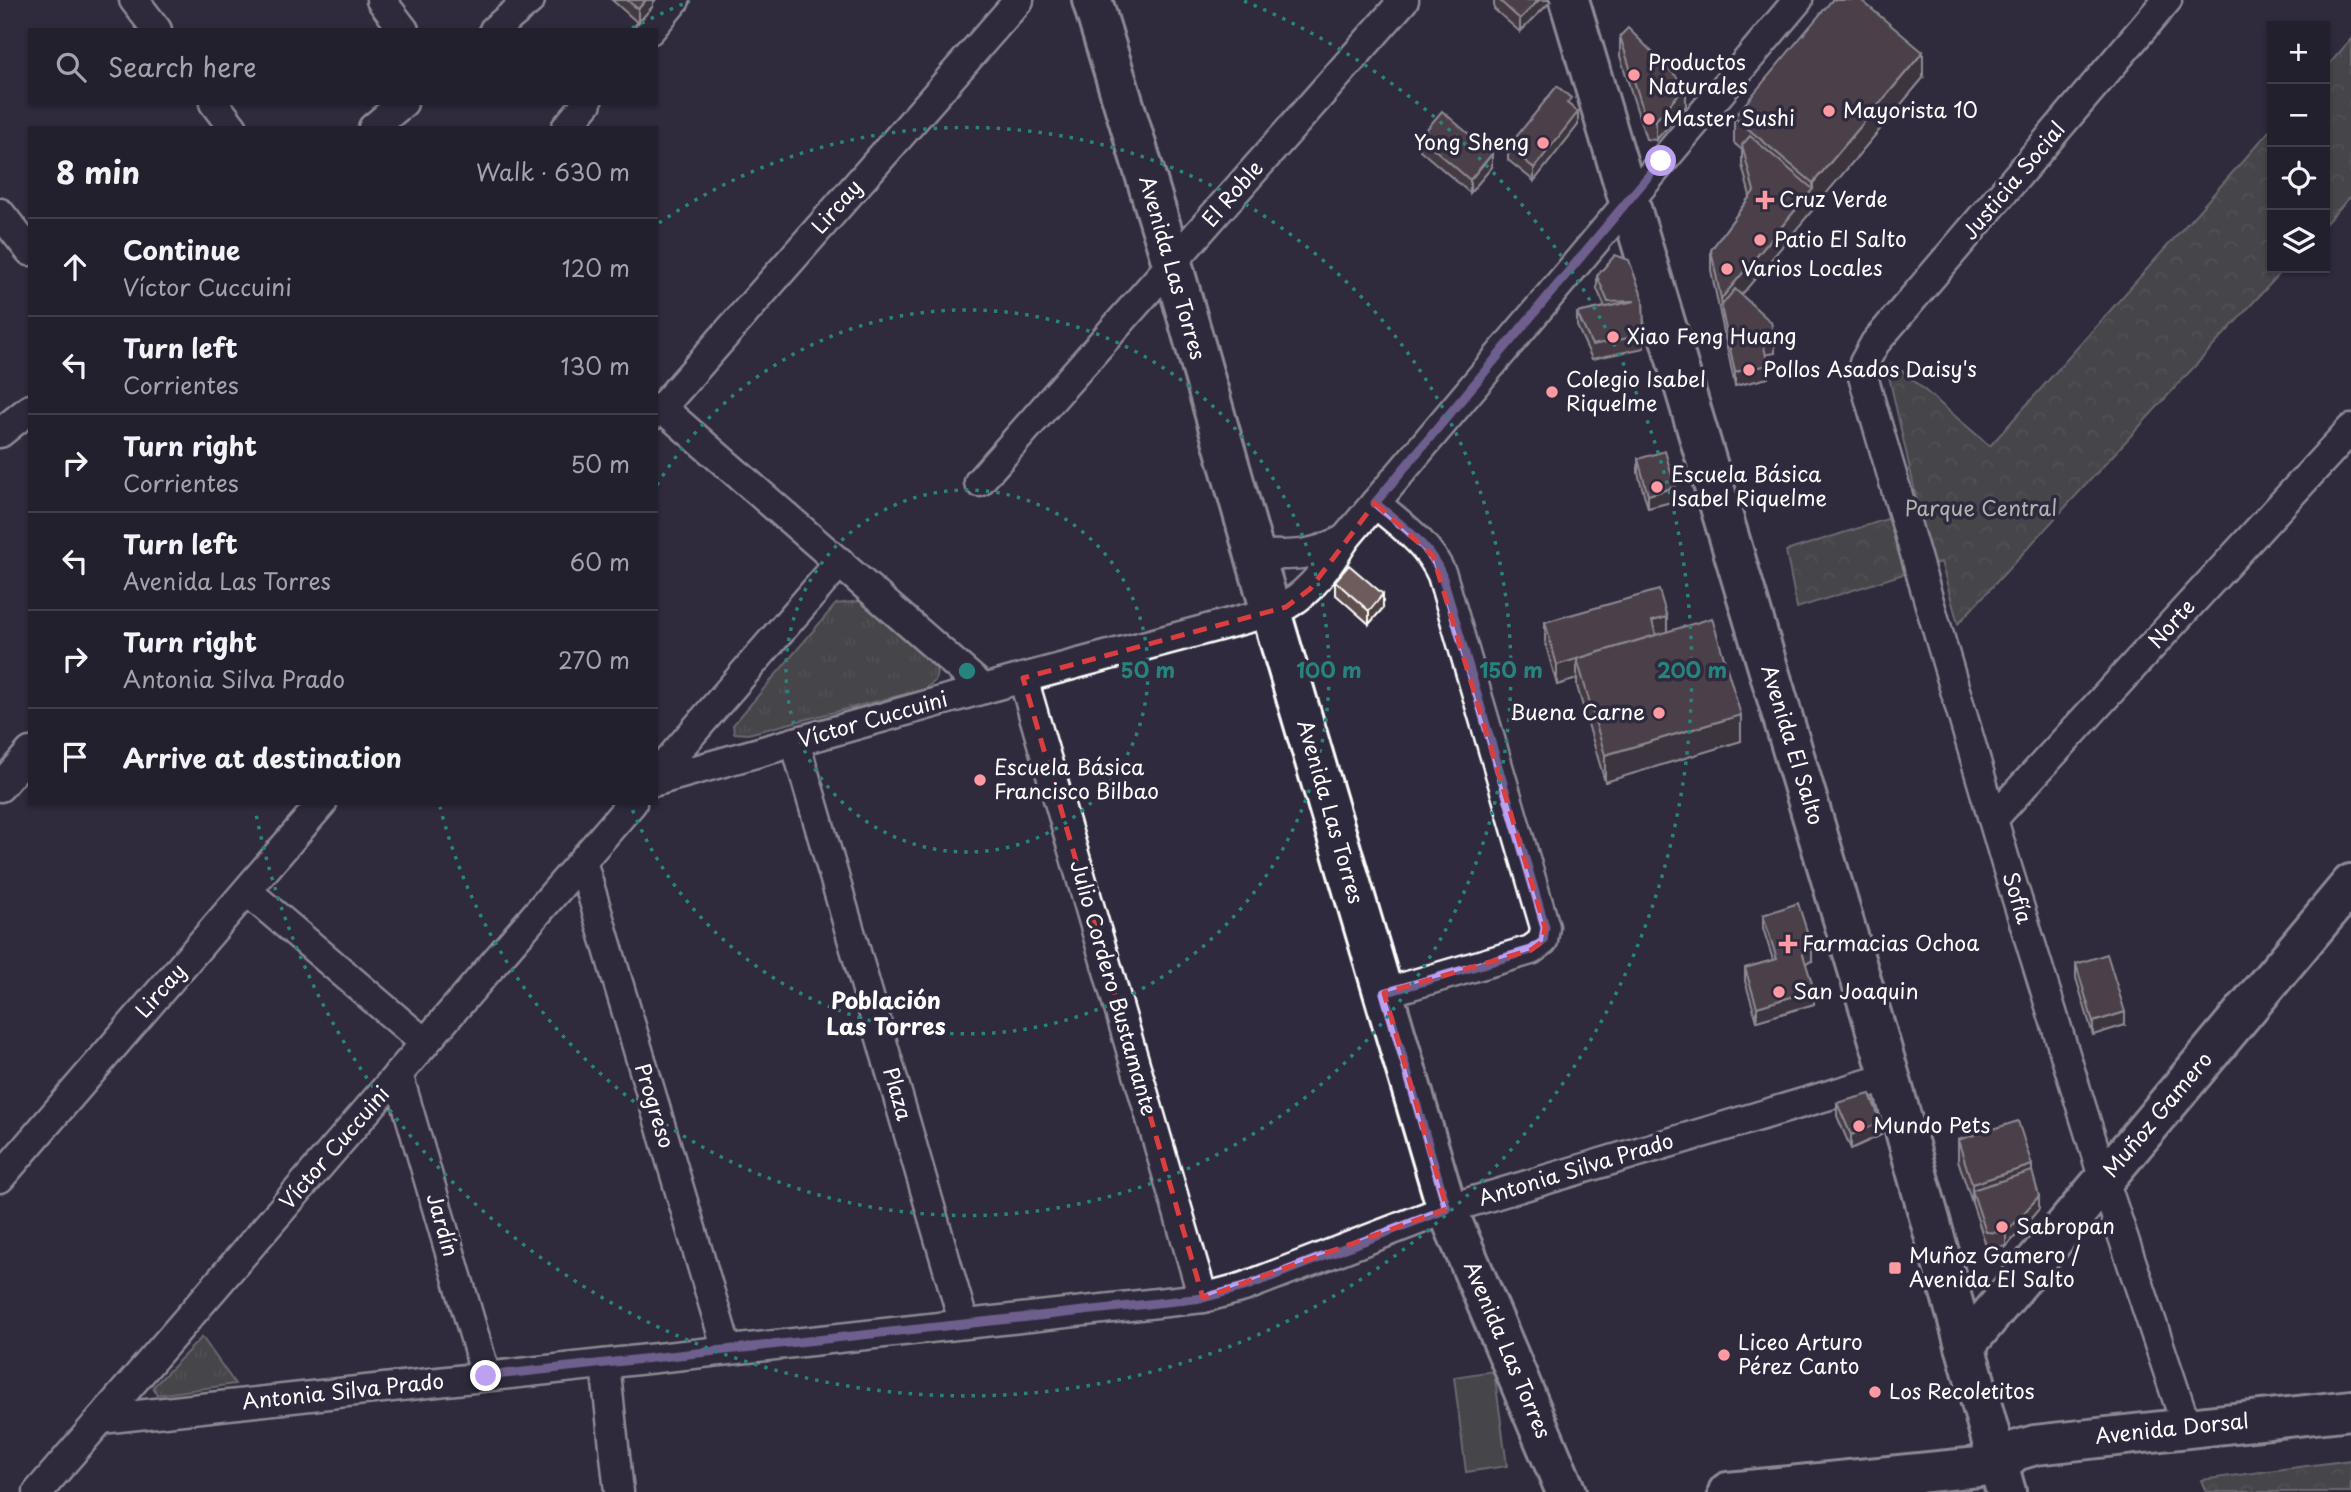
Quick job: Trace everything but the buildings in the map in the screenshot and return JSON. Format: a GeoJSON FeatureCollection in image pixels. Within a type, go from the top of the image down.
{"type":"FeatureCollection","features":[{"type":"Feature","properties":{"kind":"street"},"geometry":{"type":"LineString","coordinates":[[134,0],[155,28]]}},
{"type":"Feature","properties":{"kind":"street"},"geometry":{"type":"LineString","coordinates":[[381,0],[402,28]]}},
{"type":"Feature","properties":{"kind":"street"},"geometry":{"type":"LineString","coordinates":[[496,28],[530,0]]}},
{"type":"Feature","properties":{"kind":"street"},"geometry":{"type":"LineString","coordinates":[[652,28],[676,0]]}},
{"type":"Feature","properties":{"kind":"street","name":"Lircay"},"geometry":{"type":"LineString","coordinates":[[659,411],[1019,0]]}},
{"type":"Feature","properties":{"kind":"street","name":"Avenida Las Torres"},"geometry":{"type":"LineString","coordinates":[[1091,0],[1172,262],[1271,612],[1447,1209],[1566,1492]]}},
{"type":"Feature","properties":{"kind":"street","name":"El Roble"},"geometry":{"type":"LineString","coordinates":[[979,482],[1404,0]]}},
{"type":"Feature","properties":{"kind":"street","name":"Avenida El Salto"},"geometry":{"type":"LineString","coordinates":[[1569,0],[1890,1077],[2002,1479]]}},
{"type":"Feature","properties":{"kind":"street","name":"Víctor Cuccuini"},"geometry":{"type":"LineString","coordinates":[[658,781],[1023,678],[1271,612],[1298,600],[1310,589],[1345,539],[1375,503],[1798,0]]}},
{"type":"Feature","properties":{"kind":"street","name":"Justicia Social"},"geometry":{"type":"LineString","coordinates":[[1864,363],[1875,343],[2167,0]]}},
{"type":"Feature","properties":{"kind":"street"},"geometry":{"type":"LineString","coordinates":[[216,105],[231,126]]}},
{"type":"Feature","properties":{"kind":"street"},"geometry":{"type":"LineString","coordinates":[[375,126],[401,105]]}},
{"type":"Feature","properties":{"kind":"street"},"geometry":{"type":"LineString","coordinates":[[568,126],[585,105]]}},
{"type":"Feature","properties":{"kind":"street"},"geometry":{"type":"LineString","coordinates":[[0,213],[28,248]]}},
{"type":"Feature","properties":{"kind":"street","name":"Sofía"},"geometry":{"type":"LineString","coordinates":[[1864,363],[1864,384],[1993,819],[2104,1180],[2187,1428]]}},
{"type":"Feature","properties":{"kind":"street"},"geometry":{"type":"LineString","coordinates":[[0,433],[28,411]]}},
{"type":"Feature","properties":{"kind":"street"},"geometry":{"type":"LineString","coordinates":[[659,411],[840,562],[985,689]]}},
{"type":"Feature","properties":{"kind":"street","name":"Norte"},"geometry":{"type":"LineString","coordinates":[[1993,819],[2351,429]]}},
{"type":"Feature","properties":{"kind":"street"},"geometry":{"type":"LineString","coordinates":[[1375,503],[1418,539],[1433,556],[1442,575],[1545,927],[1543,941],[1531,950],[1384,993]]}},
{"type":"Feature","properties":{"kind":"street","name":"Víctor Cuccuini"},"geometry":{"type":"LineString","coordinates":[[1255,554],[1305,555],[1325,550],[1345,539]]}},
{"type":"Feature","properties":{"kind":"street"},"geometry":{"type":"LineString","coordinates":[[658,773],[840,562]]}},
{"type":"Feature","properties":{"kind":"street","name":"Julio Cordero Bustamante"},"geometry":{"type":"LineString","coordinates":[[1023,678],[1203,1298]]}},
{"type":"Feature","properties":{"kind":"street","name":"Plaza"},"geometry":{"type":"LineString","coordinates":[[795,742],[964,1324]]}},
{"type":"Feature","properties":{"kind":"street"},"geometry":{"type":"LineString","coordinates":[[0,787],[28,754]]}},
{"type":"Feature","properties":{"kind":"street","name":"Lircay"},"geometry":{"type":"LineString","coordinates":[[5,1162],[320,805]]}},
{"type":"Feature","properties":{"kind":"street","name":"Víctor Cuccuini"},"geometry":{"type":"LineString","coordinates":[[38,1492],[630,805]]}},
{"type":"Feature","properties":{"kind":"street","name":"Progreso"},"geometry":{"type":"LineString","coordinates":[[582,862],[727,1350]]}},
{"type":"Feature","properties":{"kind":"street","name":"Muñoz Gamero"},"geometry":{"type":"LineString","coordinates":[[1965,1346],[2351,884]]}},
{"type":"Feature","properties":{"kind":"street"},"geometry":{"type":"LineString","coordinates":[[247,891],[425,1043]]}},
{"type":"Feature","properties":{"kind":"street","name":"Jardín"},"geometry":{"type":"LineString","coordinates":[[398,1074],[486,1376]]}},
{"type":"Feature","properties":{"kind":"street","name":"Antonia Silva Prado"},"geometry":{"type":"LineString","coordinates":[[101,1419],[1203,1298],[1244,1287],[1447,1209],[1890,1077]]}},
{"type":"Feature","properties":{"kind":"street"},"geometry":{"type":"LineString","coordinates":[[605,1364],[619,1492]]}},
{"type":"Feature","properties":{"kind":"street","name":"Avenida Dorsal"},"geometry":{"type":"LineString","coordinates":[[2002,1479],[2015,1451],[2035,1444],[2351,1410]]}},
{"type":"Feature","properties":{"kind":"street"},"geometry":{"type":"LineString","coordinates":[[1728,1492],[2002,1479]]}},
{"type":"Feature","properties":{"kind":"highlighted area"},"geometry":{"type":"Polygon","coordinates":[[[1375,503],[1433,556],[1545,927],[1543,941],[1531,950],[1384,993],[1447,1209],[1203,1298],[1023,678],[1286,607],[1310,589],[1375,503]]]}},
{"type":"Feature","properties":{"kind":"green space"},"geometry":{"type":"Polygon","coordinates":[[[2351,39],[2351,196],[2330,219],[2330,84],[2330,63],[2351,39]]]}},
{"type":"Feature","properties":{"kind":"green space","name":"Parque Central"},"geometry":{"type":"Polygon","coordinates":[[[2267,134],[2267,273],[2280,273],[1958,624],[1941,562],[1797,608],[1786,551],[1919,509],[1887,368],[1893,363],[1990,446],[2267,134]]]}},
{"type":"Feature","properties":{"kind":"green space"},"geometry":{"type":"Polygon","coordinates":[[[860,601],[933,660],[937,672],[935,681],[925,689],[748,734],[734,733],[733,725],[836,604],[860,601]]]}},
{"type":"Feature","properties":{"kind":"green space"},"geometry":{"type":"Polygon","coordinates":[[[202,1337],[235,1384],[157,1395],[153,1387],[202,1337]]]}},
{"type":"Feature","properties":{"kind":"green space"},"geometry":{"type":"Polygon","coordinates":[[[1494,1371],[1507,1466],[1466,1472],[1454,1377],[1494,1371]]]}},
{"type":"Feature","properties":{"kind":"green space"},"geometry":{"type":"Polygon","coordinates":[[[2351,1460],[2351,1492],[2206,1492],[2201,1480],[2351,1460]]]}},
{"type":"Feature","properties":{"kind":"place","name":"Productos Naturales"},"geometry":{"type":"Point","coordinates":[1634,75]}},
{"type":"Feature","properties":{"kind":"place","name":"Mayorista 10"},"geometry":{"type":"Point","coordinates":[1829,111]}},
{"type":"Feature","properties":{"kind":"place","name":"Master Sushi"},"geometry":{"type":"Point","coordinates":[1649,119]}},
{"type":"Feature","properties":{"kind":"place","name":"Yong Sheng"},"geometry":{"type":"Point","coordinates":[1543,143]}},
{"type":"Feature","properties":{"kind":"place","name":"Cruz Verde"},"geometry":{"type":"Point","coordinates":[1765,200]}},
{"type":"Feature","properties":{"kind":"place","name":"Patio El Salto"},"geometry":{"type":"Point","coordinates":[1760,240]}},
{"type":"Feature","properties":{"kind":"place","name":"Varios Locales"},"geometry":{"type":"Point","coordinates":[1727,269]}},
{"type":"Feature","properties":{"kind":"place","name":"Xiao Feng Huang"},"geometry":{"type":"Point","coordinates":[1613,337]}},
{"type":"Feature","properties":{"kind":"place","name":"Pollos Asados Daisy's"},"geometry":{"type":"Point","coordinates":[1749,370]}},
{"type":"Feature","properties":{"kind":"place","name":"Colegio Isabel Riquelme"},"geometry":{"type":"Point","coordinates":[1552,392]}},
{"type":"Feature","properties":{"kind":"place","name":"Escuela Básica Isabel Riquelme"},"geometry":{"type":"Point","coordinates":[1657,487]}},
{"type":"Feature","properties":{"kind":"place","name":"Buena Carne"},"geometry":{"type":"Point","coordinates":[1659,713]}},
{"type":"Feature","properties":{"kind":"place","name":"Escuela Básica Francisco Bilbao"},"geometry":{"type":"Point","coordinates":[980,780]}},
{"type":"Feature","properties":{"kind":"place","name":"Farmacias Ochoa"},"geometry":{"type":"Point","coordinates":[1788,944]}},
{"type":"Feature","properties":{"kind":"place","name":"San Joaquin"},"geometry":{"type":"Point","coordinates":[1779,992]}},
{"type":"Feature","properties":{"kind":"place","name":"Mundo Pets"},"geometry":{"type":"Point","coordinates":[1859,1126]}},
{"type":"Feature","properties":{"kind":"place","name":"Sabropan"},"geometry":{"type":"Point","coordinates":[2002,1227]}},
{"type":"Feature","properties":{"kind":"place","name":"Muñoz Gamero / Avenida El Salto"},"geometry":{"type":"Point","coordinates":[1895,1268]}},
{"type":"Feature","properties":{"kind":"place","name":"Liceo Arturo Pérez Canto"},"geometry":{"type":"Point","coordinates":[1724,1355]}},
{"type":"Feature","properties":{"kind":"place","name":"Los Recoletitos"},"geometry":{"type":"Point","coordinates":[1875,1392]}},
{"type":"Feature","properties":{"kind":"district","name":"Población Las Torres"},"geometry":{"type":"Point","coordinates":[886,1014]}},
{"type":"Feature","properties":{"kind":"route"},"geometry":{"type":"LineString","coordinates":[[486,1376],[1203,1298],[1244,1287],[1447,1209],[1384,993],[1531,950],[1543,941],[1545,927],[1442,575],[1433,556],[1418,539],[1375,503],[1661,161]]}}]}
